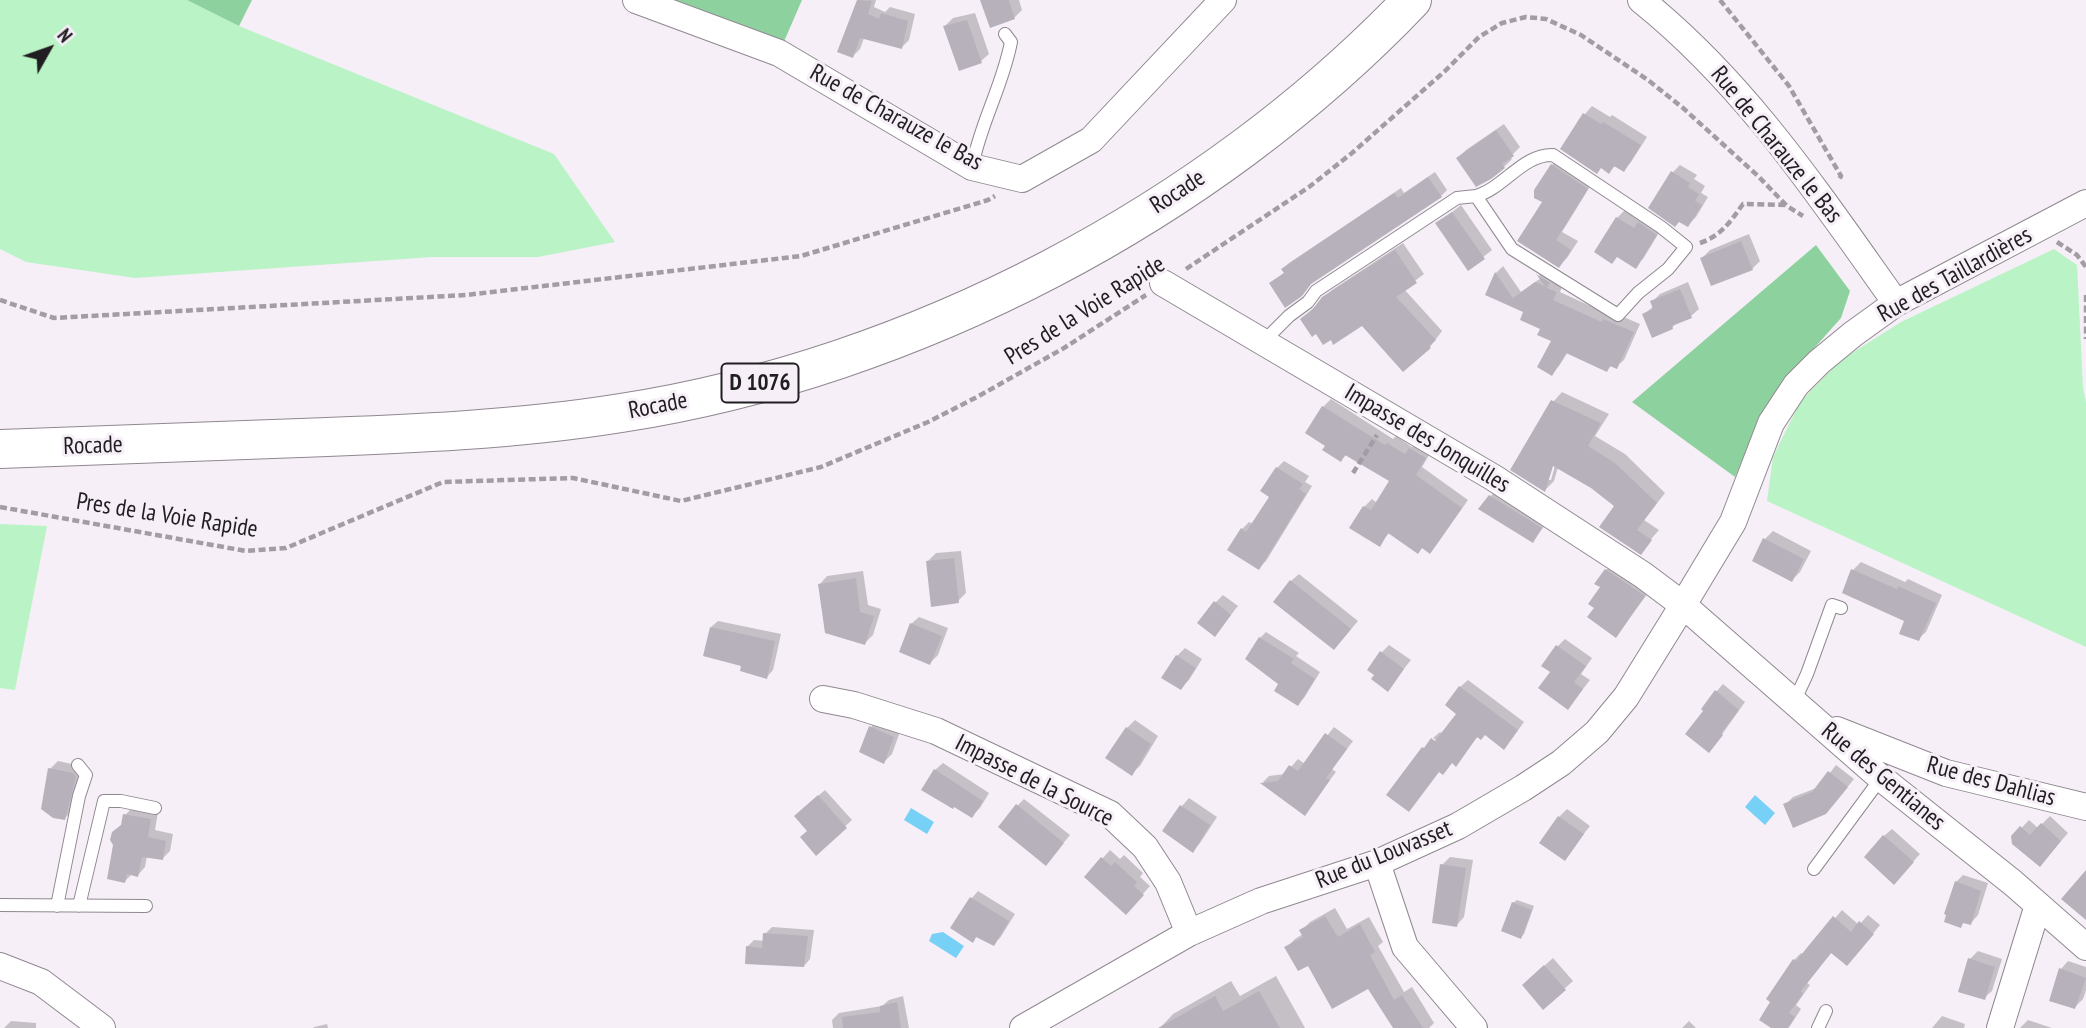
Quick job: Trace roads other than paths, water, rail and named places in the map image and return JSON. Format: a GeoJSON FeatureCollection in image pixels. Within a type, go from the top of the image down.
{"type":"FeatureCollection","features":[{"type":"Feature","properties":{"kind":"main road","name":"Rocade"},"geometry":{"type":"LineString","coordinates":[[0,449],[497,428],[621,413],[703,397],[788,376],[879,346],[958,314],[1031,279],[1111,235],[1196,182],[1262,135],[1335,74],[1412,0]]}},
{"type":"Feature","properties":{"kind":"street","name":"Rue de Charauze le Bas"},"geometry":{"type":"LineString","coordinates":[[636,0],[779,53],[972,167],[1022,179],[1091,140],[1223,0]]}},
{"type":"Feature","properties":{"kind":"street","name":"Rue de Charauze le Bas"},"geometry":{"type":"LineString","coordinates":[[1641,0],[1718,70],[1751,106],[1789,153],[1896,303]]}},
{"type":"Feature","properties":{"kind":"street","name":"Rue des Taillardières"},"geometry":{"type":"LineString","coordinates":[[1683,605],[1733,522],[1771,423],[1781,405],[1819,362],[1896,303],[2086,203]]}},
{"type":"Feature","properties":{"kind":"street","name":"Impasse des Jonquilles"},"geometry":{"type":"LineString","coordinates":[[1163,284],[1517,492],[1643,575],[1683,605]]}},
{"type":"Feature","properties":{"kind":"street","name":"Rue des Gentianes"},"geometry":{"type":"LineString","coordinates":[[1683,605],[1881,778],[2086,947]]}},
{"type":"Feature","properties":{"kind":"street","name":"Rue du Louvasset"},"geometry":{"type":"LineString","coordinates":[[1023,1028],[1189,933],[1261,901],[1377,863],[1458,826],[1523,789],[1561,763],[1597,732],[1626,697],[1683,605]]}},
{"type":"Feature","properties":{"kind":"street","name":"Impasse de la Source"},"geometry":{"type":"LineString","coordinates":[[823,699],[854,705],[936,732],[1110,814],[1145,847],[1168,882],[1189,933]]}},
{"type":"Feature","properties":{"kind":"street","name":"Rue des Dahlias"},"geometry":{"type":"LineString","coordinates":[[1819,724],[1946,772],[2086,807]]}},
{"type":"Feature","properties":{"kind":"street"},"geometry":{"type":"LineString","coordinates":[[1377,863],[1405,947],[1474,1028]]}},
{"type":"Feature","properties":{"kind":"street"},"geometry":{"type":"LineString","coordinates":[[2000,1028],[2038,905]]}},
{"type":"Feature","properties":{"kind":"street"},"geometry":{"type":"LineString","coordinates":[[0,966],[41,982],[103,1028]]}},
{"type":"Feature","properties":{"kind":"lane"},"geometry":{"type":"LineString","coordinates":[[972,167],[976,143],[1007,60],[1011,42],[1005,34]]}},
{"type":"Feature","properties":{"kind":"lane"},"geometry":{"type":"LineString","coordinates":[[1263,343],[1289,316],[1308,302],[1316,291],[1457,198],[1486,193],[1533,159],[1543,155],[1553,155],[1661,227],[1686,247],[1668,269],[1638,293],[1618,315],[1513,249],[1476,196]]}},
{"type":"Feature","properties":{"kind":"lane"},"geometry":{"type":"LineString","coordinates":[[1794,702],[1832,605],[1841,608]]}},
{"type":"Feature","properties":{"kind":"lane"},"geometry":{"type":"LineString","coordinates":[[57,906],[79,796],[86,775],[78,765]]}},
{"type":"Feature","properties":{"kind":"lane"},"geometry":{"type":"LineString","coordinates":[[1814,869],[1881,778]]}},
{"type":"Feature","properties":{"kind":"lane"},"geometry":{"type":"LineString","coordinates":[[79,906],[104,801],[121,801],[155,808]]}},
{"type":"Feature","properties":{"kind":"lane"},"geometry":{"type":"LineString","coordinates":[[0,905],[146,905]]}},
{"type":"Feature","properties":{"kind":"lane"},"geometry":{"type":"LineString","coordinates":[[1818,1028],[1826,1011]]}},
{"type":"Feature","properties":{"kind":"water"},"geometry":{"type":"Polygon","coordinates":[[[1755,795],[1775,813],[1765,825],[1745,807],[1755,795]]]}},
{"type":"Feature","properties":{"kind":"water"},"geometry":{"type":"Polygon","coordinates":[[[911,808],[934,822],[927,834],[904,820],[911,808]]]}},
{"type":"Feature","properties":{"kind":"water"},"geometry":{"type":"Polygon","coordinates":[[[943,932],[964,946],[956,958],[929,941],[932,934],[943,932]]]}}]}
